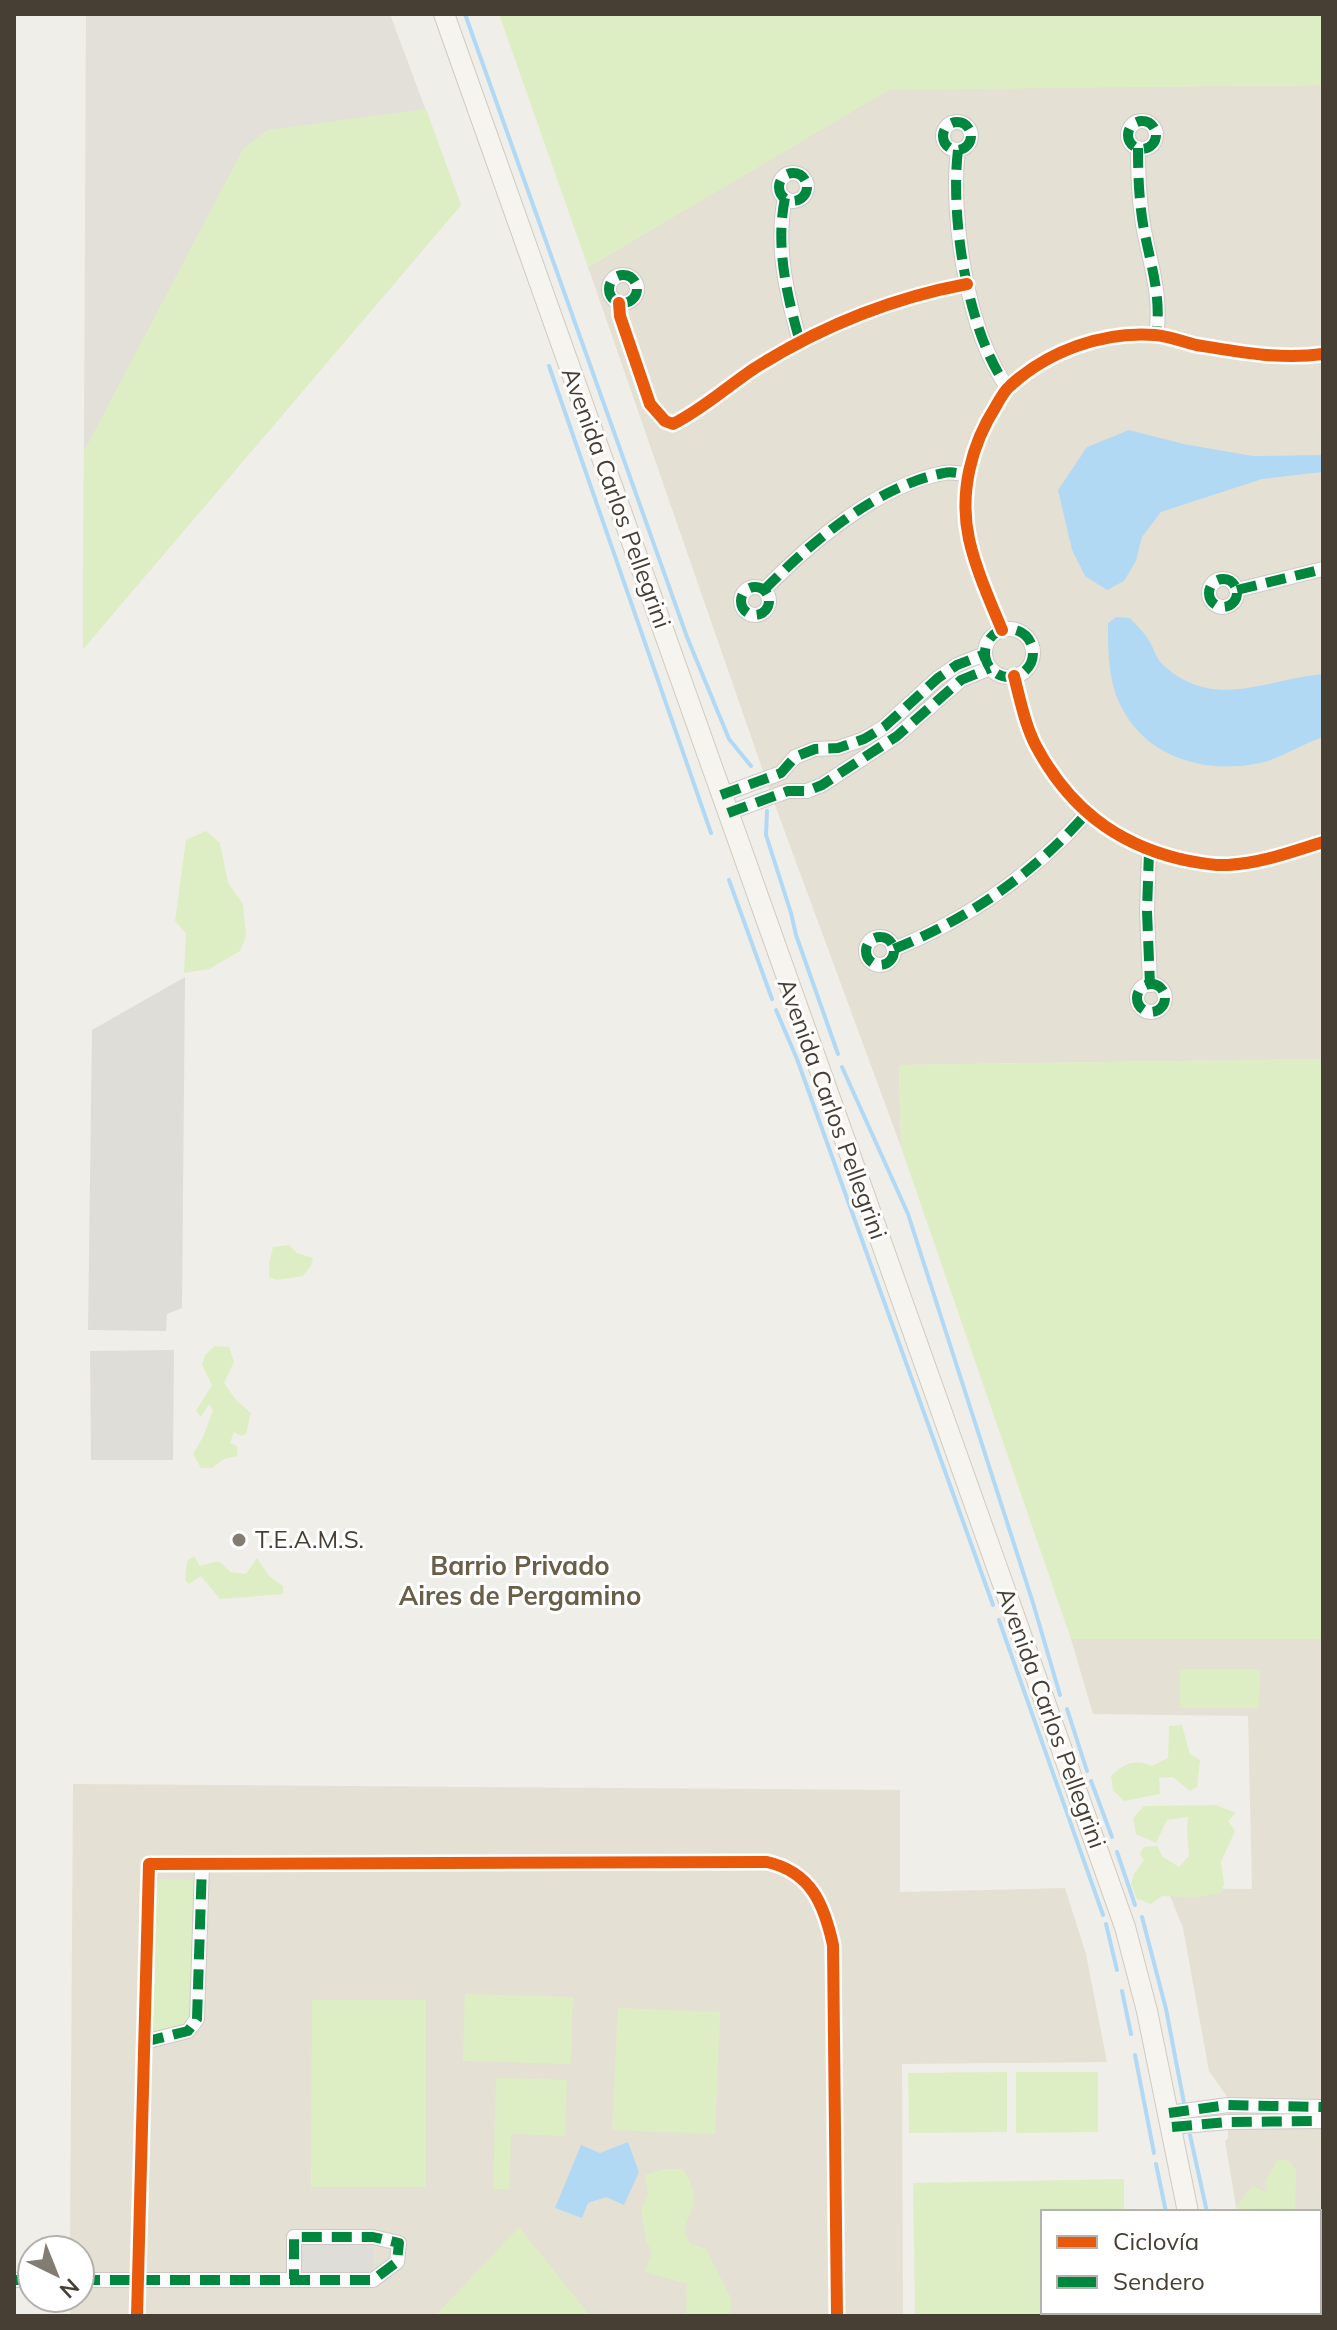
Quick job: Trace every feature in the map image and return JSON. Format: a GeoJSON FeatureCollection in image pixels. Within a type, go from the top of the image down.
{"type":"FeatureCollection","features":[{"type":"Feature","properties":{"kind":"main road","name":"Avenida Carlos Pellegrini"},"geometry":{"type":"LineString","coordinates":[[444,14],[1125,1927],[1138,1969],[1188,2210]]}},
{"type":"Feature","properties":{"kind":"street"},"geometry":{"type":"LineString","coordinates":[[1138,148],[1144,229],[1160,314],[1156,335]]}},
{"type":"Feature","properties":{"kind":"street"},"geometry":{"type":"LineString","coordinates":[[958,150],[955,177],[957,216],[967,284],[986,349],[995,371],[1008,388]]}},
{"type":"Feature","properties":{"kind":"street"},"geometry":{"type":"LineString","coordinates":[[785,198],[780,222],[783,260],[789,302],[800,342]]}},
{"type":"Feature","properties":{"kind":"street"},"geometry":{"type":"LineString","coordinates":[[619,303],[620,316],[650,404],[665,421],[673,424],[800,342],[885,304],[967,284]]}},
{"type":"Feature","properties":{"kind":"street"},"geometry":{"type":"LineString","coordinates":[[1002,630],[981,578],[969,537],[966,497],[971,456],[986,421],[1008,388],[1043,361],[1074,347],[1114,336],[1156,335],[1273,356],[1323,354]]}},
{"type":"Feature","properties":{"kind":"street"},"geometry":{"type":"LineString","coordinates":[[764,590],[818,540],[857,512],[901,488],[946,472],[969,475]]}},
{"type":"Feature","properties":{"kind":"street"},"geometry":{"type":"LineString","coordinates":[[1237,590],[1323,569]]}},
{"type":"Feature","properties":{"kind":"street"},"geometry":{"type":"LineString","coordinates":[[724,804],[788,791],[807,791],[822,785],[897,736],[961,680],[988,661],[990,639],[1002,630],[1010,629],[1025,635],[1033,649],[1030,664],[1025,671],[1014,676],[1003,676],[988,661]]}},
{"type":"Feature","properties":{"kind":"street"},"geometry":{"type":"LineString","coordinates":[[724,804],[781,773],[795,757],[815,749],[838,748],[864,739],[884,727],[957,665],[988,661]]}},
{"type":"Feature","properties":{"kind":"street"},"geometry":{"type":"LineString","coordinates":[[1014,676],[1035,744],[1060,785],[1087,813],[1120,838],[1149,851],[1192,862],[1225,865],[1263,861],[1323,842]]}},
{"type":"Feature","properties":{"kind":"street"},"geometry":{"type":"LineString","coordinates":[[838,748],[847,769]]}},
{"type":"Feature","properties":{"kind":"street"},"geometry":{"type":"LineString","coordinates":[[781,773],[788,791]]}},
{"type":"Feature","properties":{"kind":"street"},"geometry":{"type":"LineString","coordinates":[[894,949],[934,933],[1004,890],[1044,858],[1087,813]]}},
{"type":"Feature","properties":{"kind":"street"},"geometry":{"type":"LineString","coordinates":[[1149,851],[1147,911],[1150,985]]}},
{"type":"Feature","properties":{"kind":"street"},"geometry":{"type":"LineString","coordinates":[[137,2316],[149,1864],[767,1862],[799,1874],[828,1920],[833,1945],[837,2316]]}},
{"type":"Feature","properties":{"kind":"street"},"geometry":{"type":"LineString","coordinates":[[144,2042],[188,2031],[197,2019],[202,1864]]}},
{"type":"Feature","properties":{"kind":"street"},"geometry":{"type":"LineString","coordinates":[[1170,2120],[1228,2105],[1323,2107]]}},
{"type":"Feature","properties":{"kind":"street"},"geometry":{"type":"LineString","coordinates":[[1170,2120],[1323,2121]]}},
{"type":"Feature","properties":{"kind":"street"},"geometry":{"type":"LineString","coordinates":[[96,2280],[373,2280],[397,2262],[399,2243],[373,2237],[294,2237],[294,2279]]}},
{"type":"Feature","properties":{"kind":"shaded area"},"geometry":{"type":"Polygon","coordinates":[[[86,14],[390,14],[461,205],[83,649],[86,14]]]}},
{"type":"Feature","properties":{"kind":"shaded area"},"geometry":{"type":"Polygon","coordinates":[[[1323,85],[1323,1059],[899,1065],[901,1147],[772,797],[588,267],[889,89],[1323,85]]]}},
{"type":"Feature","properties":{"kind":"shaded area"},"geometry":{"type":"Polygon","coordinates":[[[185,977],[182,1308],[167,1314],[166,1331],[88,1330],[92,1030],[185,977]]]}},
{"type":"Feature","properties":{"kind":"shaded area"},"geometry":{"type":"Polygon","coordinates":[[[174,1350],[173,1460],[91,1460],[90,1351],[174,1350]]]}},
{"type":"Feature","properties":{"kind":"shaded area"},"geometry":{"type":"Polygon","coordinates":[[[1323,1638],[1323,2316],[1257,2316],[1321,2314],[1321,2210],[1237,2210],[1225,2141],[1228,2138],[1228,2098],[1209,2071],[1183,1928],[1167,1888],[1252,1889],[1248,1716],[1093,1714],[1071,1639],[1323,1638]]]}},
{"type":"Feature","properties":{"kind":"shaded area"},"geometry":{"type":"Polygon","coordinates":[[[73,1784],[900,1790],[900,1892],[1065,1888],[1086,1954],[1107,2062],[902,2064],[903,2316],[70,2316],[96,2314],[96,2234],[70,2234],[73,1784]]]}},
{"type":"Feature","properties":{"kind":"shaded area"},"geometry":{"type":"Polygon","coordinates":[[[294,2237],[373,2237],[373,2280],[294,2279],[294,2237]]]}},
{"type":"Feature","properties":{"kind":"green space"},"geometry":{"type":"Polygon","coordinates":[[[499,14],[1323,14],[1323,85],[889,90],[588,267],[499,14]]]}},
{"type":"Feature","properties":{"kind":"green space"},"geometry":{"type":"Polygon","coordinates":[[[426,109],[461,205],[83,649],[84,451],[243,149],[267,130],[426,109]]]}},
{"type":"Feature","properties":{"kind":"green space"},"geometry":{"type":"Polygon","coordinates":[[[206,831],[220,843],[228,883],[243,904],[246,936],[240,951],[209,969],[184,973],[186,933],[175,921],[186,840],[206,831]]]}},
{"type":"Feature","properties":{"kind":"green space"},"geometry":{"type":"Polygon","coordinates":[[[1323,1059],[1323,1639],[1071,1639],[901,1147],[899,1065],[1323,1059]]]}},
{"type":"Feature","properties":{"kind":"green space"},"geometry":{"type":"Polygon","coordinates":[[[289,1245],[297,1253],[313,1258],[311,1266],[303,1276],[277,1280],[269,1277],[273,1247],[289,1245]]]}},
{"type":"Feature","properties":{"kind":"green space"},"geometry":{"type":"Polygon","coordinates":[[[215,1346],[229,1347],[234,1362],[224,1383],[236,1400],[251,1413],[246,1434],[241,1436],[234,1432],[230,1443],[237,1446],[237,1456],[224,1459],[212,1468],[201,1468],[193,1454],[213,1410],[209,1404],[201,1417],[196,1411],[212,1385],[202,1365],[205,1355],[215,1346]]]}},
{"type":"Feature","properties":{"kind":"green space"},"geometry":{"type":"Polygon","coordinates":[[[194,1556],[200,1566],[219,1562],[230,1572],[246,1574],[257,1558],[269,1576],[283,1586],[283,1594],[220,1599],[201,1576],[189,1584],[185,1580],[187,1561],[194,1556]]]}},
{"type":"Feature","properties":{"kind":"green space"},"geometry":{"type":"Polygon","coordinates":[[[1180,1669],[1260,1669],[1259,1708],[1180,1708],[1180,1669]]]}},
{"type":"Feature","properties":{"kind":"green space"},"geometry":{"type":"Polygon","coordinates":[[[1182,1725],[1190,1754],[1200,1760],[1197,1787],[1190,1791],[1173,1777],[1159,1778],[1160,1794],[1124,1801],[1113,1790],[1111,1776],[1130,1764],[1152,1766],[1168,1758],[1169,1726],[1182,1725]]]}},
{"type":"Feature","properties":{"kind":"green space"},"geometry":{"type":"Polygon","coordinates":[[[1216,1805],[1236,1813],[1228,1821],[1235,1831],[1221,1862],[1224,1884],[1221,1893],[1196,1897],[1162,1896],[1151,1904],[1137,1899],[1131,1884],[1144,1860],[1140,1854],[1144,1847],[1157,1846],[1163,1857],[1179,1867],[1189,1856],[1188,1817],[1167,1820],[1156,1843],[1136,1834],[1133,1818],[1144,1806],[1216,1805]]]}},
{"type":"Feature","properties":{"kind":"green space"},"geometry":{"type":"Polygon","coordinates":[[[155,1879],[194,1880],[192,2015],[185,2024],[151,2033],[155,1879]]]}},
{"type":"Feature","properties":{"kind":"green space"},"geometry":{"type":"Polygon","coordinates":[[[465,1994],[573,1997],[571,2064],[463,2061],[465,1994]]]}},
{"type":"Feature","properties":{"kind":"green space"},"geometry":{"type":"Polygon","coordinates":[[[312,2000],[426,2000],[426,2187],[311,2187],[312,2000]]]}},
{"type":"Feature","properties":{"kind":"green space"},"geometry":{"type":"Polygon","coordinates":[[[618,2008],[720,2012],[715,2134],[612,2130],[618,2008]]]}},
{"type":"Feature","properties":{"kind":"green space"},"geometry":{"type":"Polygon","coordinates":[[[1007,2072],[1007,2132],[909,2133],[908,2073],[1007,2072]]]}},
{"type":"Feature","properties":{"kind":"green space"},"geometry":{"type":"Polygon","coordinates":[[[1016,2072],[1098,2072],[1098,2132],[1016,2133],[1016,2072]]]}},
{"type":"Feature","properties":{"kind":"green space"},"geometry":{"type":"Polygon","coordinates":[[[496,2078],[567,2080],[565,2136],[511,2134],[509,2189],[493,2189],[496,2078]]]}},
{"type":"Feature","properties":{"kind":"green space"},"geometry":{"type":"Polygon","coordinates":[[[1278,2159],[1289,2161],[1296,2170],[1295,2210],[1234,2210],[1252,2186],[1267,2192],[1265,2182],[1278,2159]]]}},
{"type":"Feature","properties":{"kind":"green space"},"geometry":{"type":"Polygon","coordinates":[[[666,2169],[683,2169],[692,2186],[693,2205],[684,2230],[690,2244],[706,2249],[732,2300],[729,2316],[686,2316],[687,2284],[645,2272],[652,2252],[646,2241],[641,2210],[648,2194],[645,2175],[666,2169]]]}},
{"type":"Feature","properties":{"kind":"green space"},"geometry":{"type":"Polygon","coordinates":[[[1124,2179],[1124,2210],[1041,2210],[1041,2314],[1125,2316],[915,2316],[913,2183],[1124,2179]]]}},
{"type":"Feature","properties":{"kind":"green space"},"geometry":{"type":"Polygon","coordinates":[[[519,2227],[590,2316],[435,2316],[519,2227]]]}},
{"type":"Feature","properties":{"kind":"water"},"geometry":{"type":"Polygon","coordinates":[[[1129,430],[1184,444],[1253,456],[1323,455],[1323,472],[1262,479],[1161,512],[1142,537],[1136,561],[1124,581],[1107,590],[1085,576],[1072,550],[1058,490],[1087,447],[1129,430]]]}},
{"type":"Feature","properties":{"kind":"water"},"geometry":{"type":"Polygon","coordinates":[[[1116,617],[1130,618],[1148,639],[1162,664],[1181,678],[1201,687],[1240,689],[1323,674],[1323,737],[1268,761],[1239,766],[1198,763],[1160,749],[1130,721],[1115,693],[1109,663],[1108,623],[1116,617]]]}},
{"type":"Feature","properties":{"kind":"water"},"geometry":{"type":"Polygon","coordinates":[[[628,2142],[639,2172],[624,2205],[606,2197],[588,2203],[582,2218],[555,2208],[581,2145],[600,2153],[628,2142]]]}},
{"type":"Feature","properties":{"kind":"waterway"},"geometry":{"type":"LineString","coordinates":[[465,14],[687,637],[729,739],[751,766]]}},
{"type":"Feature","properties":{"kind":"waterway"},"geometry":{"type":"LineString","coordinates":[[549,366],[711,833]]}},
{"type":"Feature","properties":{"kind":"waterway"},"geometry":{"type":"LineString","coordinates":[[767,811],[766,835],[796,935],[838,1054]]}},
{"type":"Feature","properties":{"kind":"waterway"},"geometry":{"type":"LineString","coordinates":[[729,880],[772,999]]}},
{"type":"Feature","properties":{"kind":"waterway"},"geometry":{"type":"LineString","coordinates":[[776,1010],[797,1059],[993,1605]]}},
{"type":"Feature","properties":{"kind":"waterway"},"geometry":{"type":"LineString","coordinates":[[842,1067],[908,1214],[1060,1695]]}},
{"type":"Feature","properties":{"kind":"waterway"},"geometry":{"type":"LineString","coordinates":[[999,1620],[1103,1915]]}},
{"type":"Feature","properties":{"kind":"waterway"},"geometry":{"type":"LineString","coordinates":[[1067,1709],[1087,1771]]}},
{"type":"Feature","properties":{"kind":"waterway"},"geometry":{"type":"LineString","coordinates":[[1091,1781],[1112,1837]]}},
{"type":"Feature","properties":{"kind":"waterway"},"geometry":{"type":"LineString","coordinates":[[1117,1852],[1135,1905]]}},
{"type":"Feature","properties":{"kind":"waterway"},"geometry":{"type":"LineString","coordinates":[[1142,1917],[1166,2009],[1184,2103]]}},
{"type":"Feature","properties":{"kind":"waterway"},"geometry":{"type":"LineString","coordinates":[[1106,1924],[1117,1970]]}},
{"type":"Feature","properties":{"kind":"waterway"},"geometry":{"type":"LineString","coordinates":[[1122,1991],[1131,2034]]}},
{"type":"Feature","properties":{"kind":"waterway"},"geometry":{"type":"LineString","coordinates":[[1135,2055],[1154,2153]]}},
{"type":"Feature","properties":{"kind":"waterway"},"geometry":{"type":"LineString","coordinates":[[1190,2135],[1207,2210]]}},
{"type":"Feature","properties":{"kind":"waterway"},"geometry":{"type":"LineString","coordinates":[[1156,2164],[1166,2210]]}},
{"type":"Feature","properties":{"kind":"marked path"},"geometry":{"type":"LineString","coordinates":[[1142,121],[1152,125],[1156,135],[1152,145],[1142,149],[1132,145],[1128,135],[1132,125],[1142,121]]}},
{"type":"Feature","properties":{"kind":"marked path"},"geometry":{"type":"LineString","coordinates":[[957,122],[967,126],[971,136],[967,146],[957,150],[947,146],[943,136],[947,126],[957,122]]}},
{"type":"Feature","properties":{"kind":"marked path"},"geometry":{"type":"LineString","coordinates":[[1138,148],[1141,210],[1157,295],[1156,335]]}},
{"type":"Feature","properties":{"kind":"marked path"},"geometry":{"type":"LineString","coordinates":[[958,150],[957,207],[965,273],[982,337],[1008,388]]}},
{"type":"Feature","properties":{"kind":"marked path"},"geometry":{"type":"LineString","coordinates":[[793,173],[803,177],[807,187],[803,197],[793,201],[783,197],[779,187],[783,177],[793,173]]}},
{"type":"Feature","properties":{"kind":"marked path"},"geometry":{"type":"LineString","coordinates":[[785,198],[782,253],[800,342]]}},
{"type":"Feature","properties":{"kind":"marked path"},"geometry":{"type":"LineString","coordinates":[[623,275],[633,279],[637,289],[633,299],[623,303],[613,299],[609,289],[613,279],[623,275]]}},
{"type":"Feature","properties":{"kind":"marked path"},"geometry":{"type":"LineString","coordinates":[[764,590],[824,535],[870,503],[894,490],[947,472],[969,475]]}},
{"type":"Feature","properties":{"kind":"marked path"},"geometry":{"type":"LineString","coordinates":[[1237,590],[1323,569]]}},
{"type":"Feature","properties":{"kind":"marked path"},"geometry":{"type":"LineString","coordinates":[[1223,579],[1233,583],[1237,593],[1233,603],[1223,607],[1213,603],[1209,593],[1213,583],[1223,579]]}},
{"type":"Feature","properties":{"kind":"marked path"},"geometry":{"type":"LineString","coordinates":[[755,587],[765,591],[769,601],[765,611],[755,615],[745,611],[741,601],[745,591],[755,587]]}},
{"type":"Feature","properties":{"kind":"marked path"},"geometry":{"type":"LineString","coordinates":[[1009,629],[1026,636],[1033,653],[1026,670],[1009,677],[992,670],[985,653],[992,636],[1009,629]]}},
{"type":"Feature","properties":{"kind":"marked path"},"geometry":{"type":"LineString","coordinates":[[721,795],[781,773],[795,757],[815,749],[838,748],[864,739],[884,727],[938,678],[957,665],[985,654]]}},
{"type":"Feature","properties":{"kind":"marked path"},"geometry":{"type":"LineString","coordinates":[[728,813],[788,791],[807,791],[822,785],[897,736],[961,680],[990,668]]}},
{"type":"Feature","properties":{"kind":"marked path"},"geometry":{"type":"LineString","coordinates":[[894,949],[949,923],[999,892],[1045,856],[1087,813]]}},
{"type":"Feature","properties":{"kind":"marked path"},"geometry":{"type":"LineString","coordinates":[[1149,851],[1147,911],[1150,985]]}},
{"type":"Feature","properties":{"kind":"marked path"},"geometry":{"type":"LineString","coordinates":[[880,937],[890,941],[894,951],[890,961],[880,965],[870,961],[866,951],[870,941],[880,937]]}},
{"type":"Feature","properties":{"kind":"marked path"},"geometry":{"type":"LineString","coordinates":[[1151,984],[1161,988],[1165,998],[1161,1008],[1151,1012],[1141,1008],[1137,998],[1141,988],[1151,984]]}},
{"type":"Feature","properties":{"kind":"marked path"},"geometry":{"type":"LineString","coordinates":[[144,2042],[188,2031],[197,2019],[202,1864]]}},
{"type":"Feature","properties":{"kind":"marked path"},"geometry":{"type":"LineString","coordinates":[[1169,2113],[1228,2105],[1323,2107]]}},
{"type":"Feature","properties":{"kind":"marked path"},"geometry":{"type":"LineString","coordinates":[[1172,2127],[1228,2122],[1323,2121]]}},
{"type":"Feature","properties":{"kind":"marked path"},"geometry":{"type":"LineString","coordinates":[[96,2280],[373,2280],[397,2262],[399,2243],[373,2237],[294,2237],[294,2279]]}},
{"type":"Feature","properties":{"kind":"cycle path"},"geometry":{"type":"LineString","coordinates":[[619,303],[620,316],[650,404],[665,421],[673,424],[755,368],[831,327],[911,297],[967,284]]}},
{"type":"Feature","properties":{"kind":"cycle path"},"geometry":{"type":"LineString","coordinates":[[1002,630],[972,551],[965,504],[969,470],[980,437],[1010,386],[1059,353],[1116,336],[1160,336],[1196,345],[1260,354],[1323,354]]}},
{"type":"Feature","properties":{"kind":"cycle path"},"geometry":{"type":"LineString","coordinates":[[1014,676],[1036,746],[1063,787],[1095,819],[1134,843],[1180,859],[1222,865],[1265,859],[1323,842]]}},
{"type":"Feature","properties":{"kind":"cycle path"},"geometry":{"type":"LineString","coordinates":[[137,2316],[149,1864],[767,1862],[795,1873],[813,1892],[825,1916],[833,1945],[837,2316]]}},
{"type":"Feature","properties":{"kind":"place","name":"T.E.A.M.S."},"geometry":{"type":"Point","coordinates":[239,1540]}},
{"type":"Feature","properties":{"kind":"district","name":"Barrio Privado Aires de Pergamino"},"geometry":{"type":"Point","coordinates":[520,1581]}}]}
